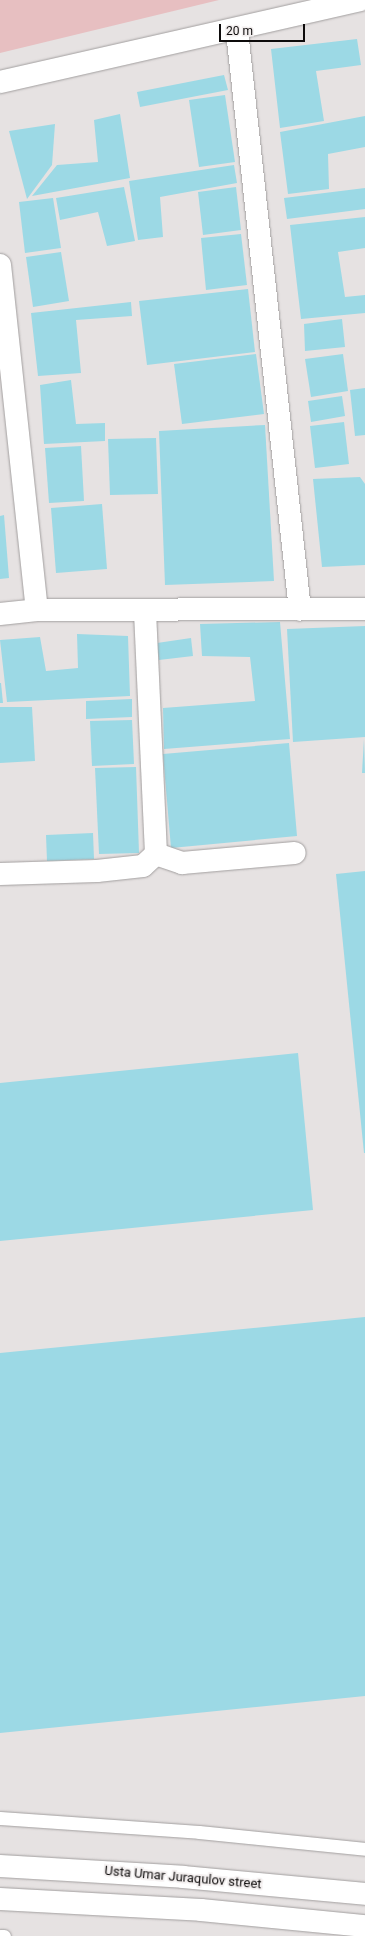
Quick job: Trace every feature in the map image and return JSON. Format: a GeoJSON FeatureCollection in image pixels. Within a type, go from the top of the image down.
{"type":"FeatureCollection","features":[{"type":"Feature","properties":{"kind":"street"},"geometry":{"type":"LineString","coordinates":[[0,82],[237,31],[360,0]]}},
{"type":"Feature","properties":{"kind":"street"},"geometry":{"type":"LineString","coordinates":[[237,31],[300,610]]}},
{"type":"Feature","properties":{"kind":"street"},"geometry":{"type":"LineString","coordinates":[[0,265],[37,610]]}},
{"type":"Feature","properties":{"kind":"street"},"geometry":{"type":"LineString","coordinates":[[0,614],[37,610],[365,609]]}},
{"type":"Feature","properties":{"kind":"street"},"geometry":{"type":"LineString","coordinates":[[0,874],[97,872],[143,866],[156,854],[145,610]]}},
{"type":"Feature","properties":{"kind":"street"},"geometry":{"type":"LineString","coordinates":[[156,854],[182,863],[295,852]]}},
{"type":"Feature","properties":{"kind":"street","name":"Usta Umar Juraqulov street"},"geometry":{"type":"LineString","coordinates":[[0,1866],[152,1875],[365,1894]]}},
{"type":"Feature","properties":{"kind":"street"},"geometry":{"type":"LineString","coordinates":[[0,1899],[193,1910],[365,1926]]}},
{"type":"Feature","properties":{"kind":"lane"},"geometry":{"type":"LineString","coordinates":[[0,1818],[199,1832],[365,1849]]}},
{"type":"Feature","properties":{"kind":"shaded area"},"geometry":{"type":"Polygon","coordinates":[[[0,0],[219,0],[0,53],[0,0]]]}},
{"type":"Feature","properties":{"kind":"building"},"geometry":{"type":"Polygon","coordinates":[[[357,39],[361,65],[316,71],[324,121],[280,128],[271,49],[357,39]]]}},
{"type":"Feature","properties":{"kind":"building"},"geometry":{"type":"Polygon","coordinates":[[[224,75],[228,90],[140,107],[137,92],[224,75]]]}},
{"type":"Feature","properties":{"kind":"building"},"geometry":{"type":"Polygon","coordinates":[[[225,95],[235,162],[199,167],[189,100],[225,95]]]}},
{"type":"Feature","properties":{"kind":"building"},"geometry":{"type":"Polygon","coordinates":[[[120,114],[130,178],[32,196],[57,165],[98,162],[94,120],[120,114]]]}},
{"type":"Feature","properties":{"kind":"building"},"geometry":{"type":"Polygon","coordinates":[[[365,116],[365,147],[328,154],[329,189],[288,194],[280,132],[365,116]]]}},
{"type":"Feature","properties":{"kind":"building"},"geometry":{"type":"Polygon","coordinates":[[[55,124],[52,165],[27,199],[9,131],[55,124]]]}},
{"type":"Feature","properties":{"kind":"building"},"geometry":{"type":"Polygon","coordinates":[[[234,165],[237,183],[160,197],[163,237],[138,240],[129,181],[234,165]]]}},
{"type":"Feature","properties":{"kind":"building"},"geometry":{"type":"Polygon","coordinates":[[[124,187],[135,241],[107,246],[98,212],[60,220],[56,198],[124,187]]]}},
{"type":"Feature","properties":{"kind":"building"},"geometry":{"type":"Polygon","coordinates":[[[236,187],[241,230],[203,235],[198,192],[236,187]]]}},
{"type":"Feature","properties":{"kind":"building"},"geometry":{"type":"Polygon","coordinates":[[[365,188],[365,209],[287,219],[284,198],[365,188]]]}},
{"type":"Feature","properties":{"kind":"building"},"geometry":{"type":"Polygon","coordinates":[[[53,198],[61,248],[25,253],[19,202],[53,198]]]}},
{"type":"Feature","properties":{"kind":"building"},"geometry":{"type":"Polygon","coordinates":[[[365,217],[365,248],[338,252],[345,297],[365,295],[365,313],[301,319],[290,225],[365,217]]]}},
{"type":"Feature","properties":{"kind":"building"},"geometry":{"type":"Polygon","coordinates":[[[241,234],[247,285],[206,290],[201,238],[241,234]]]}},
{"type":"Feature","properties":{"kind":"building"},"geometry":{"type":"Polygon","coordinates":[[[61,252],[69,301],[33,307],[26,257],[61,252]]]}},
{"type":"Feature","properties":{"kind":"building"},"geometry":{"type":"Polygon","coordinates":[[[248,289],[255,352],[147,365],[139,301],[248,289]]]}},
{"type":"Feature","properties":{"kind":"building"},"geometry":{"type":"Polygon","coordinates":[[[131,302],[132,316],[76,320],[81,373],[38,376],[31,313],[131,302]]]}},
{"type":"Feature","properties":{"kind":"building"},"geometry":{"type":"Polygon","coordinates":[[[342,319],[345,347],[305,351],[304,324],[342,319]]]}},
{"type":"Feature","properties":{"kind":"building"},"geometry":{"type":"Polygon","coordinates":[[[256,354],[264,414],[182,424],[174,364],[256,354]]]}},
{"type":"Feature","properties":{"kind":"building"},"geometry":{"type":"Polygon","coordinates":[[[343,354],[348,391],[311,397],[305,359],[343,354]]]}},
{"type":"Feature","properties":{"kind":"building"},"geometry":{"type":"Polygon","coordinates":[[[71,380],[76,424],[105,423],[105,441],[44,444],[40,385],[71,380]]]}},
{"type":"Feature","properties":{"kind":"building"},"geometry":{"type":"Polygon","coordinates":[[[365,388],[365,435],[355,436],[350,390],[365,388]]]}},
{"type":"Feature","properties":{"kind":"building"},"geometry":{"type":"Polygon","coordinates":[[[342,396],[345,416],[311,422],[308,401],[342,396]]]}},
{"type":"Feature","properties":{"kind":"building"},"geometry":{"type":"Polygon","coordinates":[[[344,422],[349,464],[315,468],[310,426],[344,422]]]}},
{"type":"Feature","properties":{"kind":"building"},"geometry":{"type":"Polygon","coordinates":[[[265,425],[274,581],[165,585],[159,431],[265,425]]]}},
{"type":"Feature","properties":{"kind":"building"},"geometry":{"type":"Polygon","coordinates":[[[156,438],[158,494],[110,495],[108,439],[156,438]]]}},
{"type":"Feature","properties":{"kind":"building"},"geometry":{"type":"Polygon","coordinates":[[[81,446],[84,501],[49,503],[45,448],[81,446]]]}},
{"type":"Feature","properties":{"kind":"building"},"geometry":{"type":"Polygon","coordinates":[[[360,477],[365,484],[365,565],[322,567],[313,479],[360,477]]]}},
{"type":"Feature","properties":{"kind":"building"},"geometry":{"type":"Polygon","coordinates":[[[102,504],[107,569],[56,573],[51,508],[102,504]]]}},
{"type":"Feature","properties":{"kind":"building"},"geometry":{"type":"Polygon","coordinates":[[[4,515],[9,578],[0,579],[0,516],[4,515]]]}},
{"type":"Feature","properties":{"kind":"building"},"geometry":{"type":"Polygon","coordinates":[[[280,622],[290,739],[164,749],[163,708],[255,701],[250,657],[202,656],[200,624],[280,622]]]}},
{"type":"Feature","properties":{"kind":"building"},"geometry":{"type":"Polygon","coordinates":[[[365,626],[365,737],[293,742],[287,629],[365,626]]]}},
{"type":"Feature","properties":{"kind":"building"},"geometry":{"type":"Polygon","coordinates":[[[77,634],[128,636],[130,696],[7,702],[0,640],[40,637],[46,671],[78,668],[77,634]]]}},
{"type":"Feature","properties":{"kind":"building"},"geometry":{"type":"Polygon","coordinates":[[[191,638],[193,656],[159,660],[157,643],[191,638]]]}},
{"type":"Feature","properties":{"kind":"building"},"geometry":{"type":"Polygon","coordinates":[[[1,683],[3,703],[0,703],[1,683]]]}},
{"type":"Feature","properties":{"kind":"building"},"geometry":{"type":"Polygon","coordinates":[[[132,699],[132,717],[86,719],[86,701],[132,699]]]}},
{"type":"Feature","properties":{"kind":"building"},"geometry":{"type":"Polygon","coordinates":[[[0,707],[32,707],[35,761],[0,763],[0,707]]]}},
{"type":"Feature","properties":{"kind":"building"},"geometry":{"type":"Polygon","coordinates":[[[132,720],[134,764],[92,766],[90,721],[132,720]]]}},
{"type":"Feature","properties":{"kind":"building"},"geometry":{"type":"Polygon","coordinates":[[[364,739],[365,773],[362,773],[364,739]]]}},
{"type":"Feature","properties":{"kind":"building"},"geometry":{"type":"Polygon","coordinates":[[[289,743],[297,836],[171,848],[163,754],[289,743]]]}},
{"type":"Feature","properties":{"kind":"building"},"geometry":{"type":"Polygon","coordinates":[[[136,767],[139,853],[99,854],[95,768],[136,767]]]}},
{"type":"Feature","properties":{"kind":"building"},"geometry":{"type":"Polygon","coordinates":[[[93,833],[94,859],[47,861],[46,835],[93,833]]]}},
{"type":"Feature","properties":{"kind":"building"},"geometry":{"type":"Polygon","coordinates":[[[365,871],[365,1153],[364,1153],[336,874],[365,871]]]}},
{"type":"Feature","properties":{"kind":"building"},"geometry":{"type":"Polygon","coordinates":[[[298,1053],[313,1210],[0,1241],[0,1083],[298,1053]]]}},
{"type":"Feature","properties":{"kind":"building"},"geometry":{"type":"Polygon","coordinates":[[[365,1317],[365,1696],[0,1733],[0,1353],[365,1317]]]}}]}
